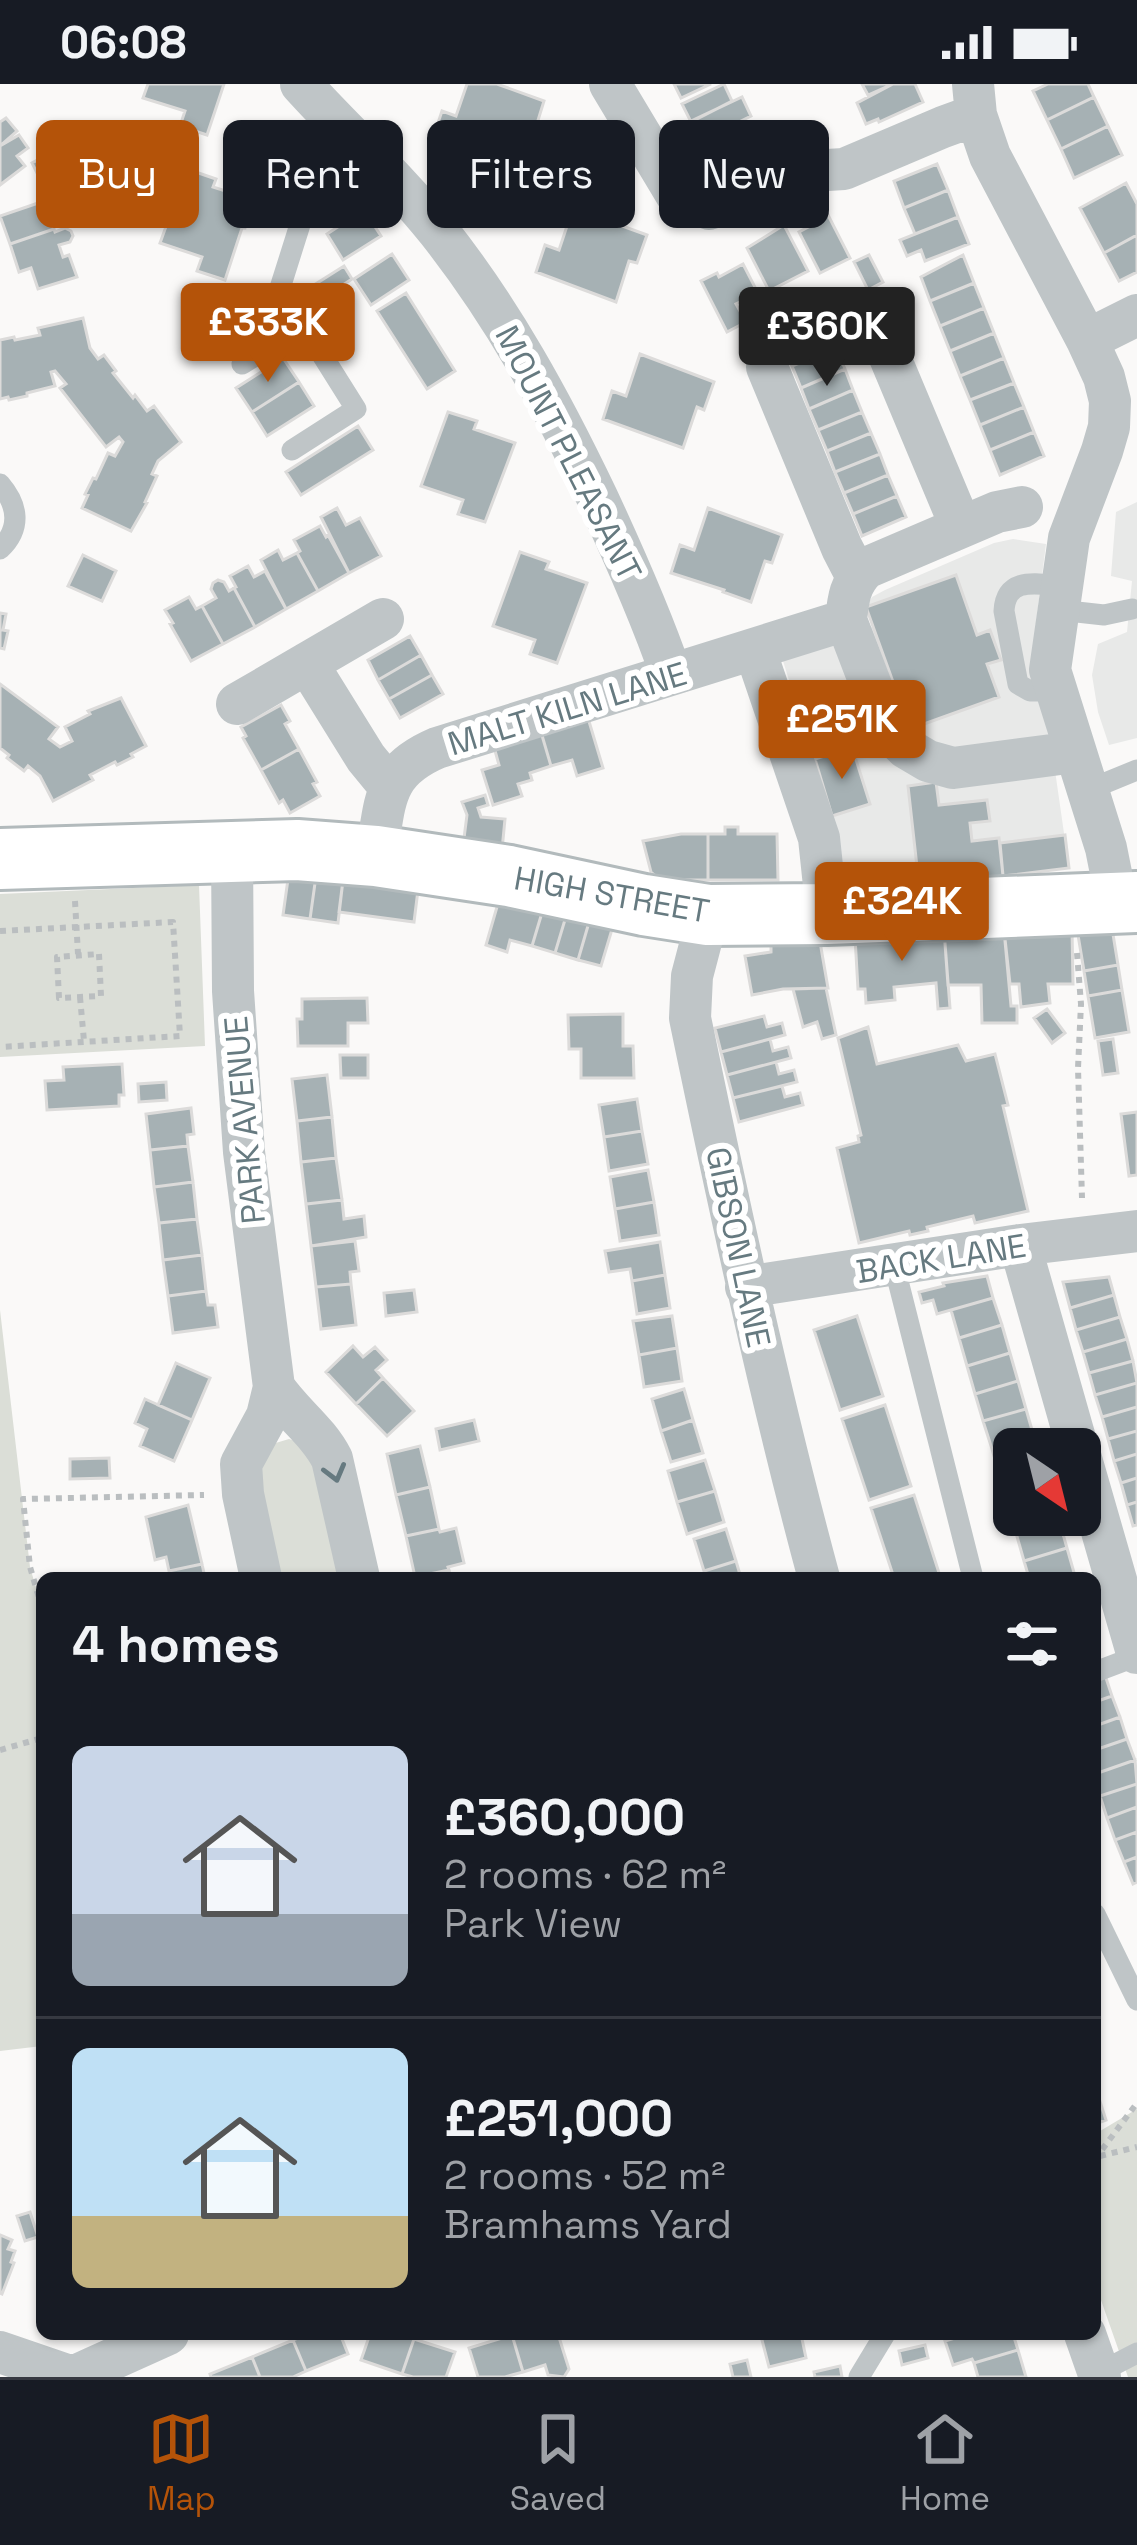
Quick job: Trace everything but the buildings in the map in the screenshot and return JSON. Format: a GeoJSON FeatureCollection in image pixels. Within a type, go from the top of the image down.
{"type":"FeatureCollection","features":[{"type":"Feature","properties":{"kind":"main road","name":"HIGH STREET"},"geometry":{"type":"LineString","coordinates":[[0,860],[297,850],[376,856],[708,915],[1107,902]]}},
{"type":"Feature","properties":{"kind":"street","name":"MOUNT PLEASANT"},"geometry":{"type":"LineString","coordinates":[[301,84],[333,120]]}},
{"type":"Feature","properties":{"kind":"street"},"geometry":{"type":"LineString","coordinates":[[610,84],[676,194],[709,208],[794,172],[844,169],[943,127],[975,100],[990,156],[1087,340],[1110,401],[1109,427],[1069,538],[1051,670],[1106,848],[1111,873],[1107,902]]}},
{"type":"Feature","properties":{"kind":"street","name":"MOUNT PLEASANT"},"geometry":{"type":"LineString","coordinates":[[403,190],[437,229],[526,358],[606,517],[671,674]]}},
{"type":"Feature","properties":{"kind":"street"},"geometry":{"type":"LineString","coordinates":[[1087,340],[1137,314]]}},
{"type":"Feature","properties":{"kind":"street"},"geometry":{"type":"LineString","coordinates":[[873,317],[961,527]]}},
{"type":"Feature","properties":{"kind":"street"},"geometry":{"type":"LineString","coordinates":[[766,367],[857,577]]}},
{"type":"Feature","properties":{"kind":"street"},"geometry":{"type":"LineString","coordinates":[[1022,507],[997,512],[878,562],[857,577],[846,620],[888,730],[917,755],[953,768],[1081,771]]}},
{"type":"Feature","properties":{"kind":"street"},"geometry":{"type":"LineString","coordinates":[[237,704],[382,620]]}},
{"type":"Feature","properties":{"kind":"street","name":"MALT KILN LANE"},"geometry":{"type":"LineString","coordinates":[[389,785],[418,756],[437,748],[846,620]]}},
{"type":"Feature","properties":{"kind":"street"},"geometry":{"type":"LineString","coordinates":[[755,650],[819,838],[827,914]]}},
{"type":"Feature","properties":{"kind":"street"},"geometry":{"type":"LineString","coordinates":[[307,663],[366,758],[389,785],[376,856]]}},
{"type":"Feature","properties":{"kind":"street","name":"PARK AVENUE"},"geometry":{"type":"LineString","coordinates":[[232,851],[232,992],[242,1129],[274,1387],[267,1416],[241,1463],[260,1572]]}},
{"type":"Feature","properties":{"kind":"street","name":"GIBSON LANE"},"geometry":{"type":"LineString","coordinates":[[708,915],[692,976],[689,1018],[746,1286],[817,1572]]}},
{"type":"Feature","properties":{"kind":"street","name":"BACK LANE"},"geometry":{"type":"LineString","coordinates":[[746,1286],[1137,1231]]}},
{"type":"Feature","properties":{"kind":"street"},"geometry":{"type":"LineString","coordinates":[[1020,1245],[1072,1428]]}},
{"type":"Feature","properties":{"kind":"street"},"geometry":{"type":"LineString","coordinates":[[274,1387],[289,1410],[323,1442],[332,1459],[358,1572]]}},
{"type":"Feature","properties":{"kind":"street"},"geometry":{"type":"LineString","coordinates":[[1101,1529],[1137,1654]]}},
{"type":"Feature","properties":{"kind":"street"},"geometry":{"type":"LineString","coordinates":[[0,2352],[73,2377],[134,2364],[161,2340]]}},
{"type":"Feature","properties":{"kind":"lane"},"geometry":{"type":"LineString","coordinates":[[292,450],[356,409],[280,288],[299,228]]}},
{"type":"Feature","properties":{"kind":"lane"},"geometry":{"type":"LineString","coordinates":[[242,364],[304,326]]}},
{"type":"Feature","properties":{"kind":"lane"},"geometry":{"type":"LineString","coordinates":[[0,484],[16,513],[13,532],[0,549]]}},
{"type":"Feature","properties":{"kind":"lane"},"geometry":{"type":"LineString","coordinates":[[1060,598],[1104,615],[1132,609]]}},
{"type":"Feature","properties":{"kind":"lane"},"geometry":{"type":"LineString","coordinates":[[1081,771],[1134,775]]}},
{"type":"Feature","properties":{"kind":"lane"},"geometry":{"type":"LineString","coordinates":[[894,1265],[971,1572]]}},
{"type":"Feature","properties":{"kind":"lane"},"geometry":{"type":"LineString","coordinates":[[1101,1669],[1137,1654]]}},
{"type":"Feature","properties":{"kind":"lane"},"geometry":{"type":"LineString","coordinates":[[1101,1927],[1137,2000]]}},
{"type":"Feature","properties":{"kind":"lane"},"geometry":{"type":"LineString","coordinates":[[859,2377],[881,2340]]}},
{"type":"Feature","properties":{"kind":"lane"},"geometry":{"type":"LineString","coordinates":[[1094,2361],[1137,2353]]}},
{"type":"Feature","properties":{"kind":"path"},"geometry":{"type":"LineString","coordinates":[[1083,1238],[1081,1004],[1107,902]]}},
{"type":"Feature","properties":{"kind":"path"},"geometry":{"type":"LineString","coordinates":[[0,931],[173,922],[180,1036],[0,1047]]}},
{"type":"Feature","properties":{"kind":"path"},"geometry":{"type":"LineString","coordinates":[[99,954],[101,996],[80,997],[59,998],[57,957],[99,954]]}},
{"type":"Feature","properties":{"kind":"path"},"geometry":{"type":"LineString","coordinates":[[80,997],[84,1042]]}},
{"type":"Feature","properties":{"kind":"path"},"geometry":{"type":"LineString","coordinates":[[36,1588],[23,1498],[243,1494]]}},
{"type":"Feature","properties":{"kind":"path"},"geometry":{"type":"LineString","coordinates":[[0,1750],[36,1740]]}},
{"type":"Feature","properties":{"kind":"path"},"geometry":{"type":"LineString","coordinates":[[1101,2152],[1137,2103]]}},
{"type":"Feature","properties":{"kind":"path"},"geometry":{"type":"LineString","coordinates":[[1101,2157],[1137,2146]]}},
{"type":"Feature","properties":{"kind":"shaded area"},"geometry":{"type":"Polygon","coordinates":[[[1137,502],[1137,738],[1109,745],[1092,675],[1098,644],[1127,632],[1132,581],[1111,576],[1116,512],[1137,502]]]}},
{"type":"Feature","properties":{"kind":"shaded area"},"geometry":{"type":"Polygon","coordinates":[[[1013,539],[1046,544],[1035,631],[1069,868],[843,890],[833,820],[783,661],[793,650],[872,627],[866,607],[885,590],[1013,539]]]}},
{"type":"Feature","properties":{"kind":"shaded area"},"geometry":{"type":"Polygon","coordinates":[[[199,885],[205,1046],[0,1057],[0,894],[199,885]]]}},
{"type":"Feature","properties":{"kind":"shaded area"},"geometry":{"type":"Polygon","coordinates":[[[0,1310],[36,1588],[36,2047],[0,2051],[0,1310]]]}},
{"type":"Feature","properties":{"kind":"shaded area"},"geometry":{"type":"Polygon","coordinates":[[[289,1439],[308,1445],[342,1572],[278,1572],[257,1462],[269,1445],[289,1439]]]}},
{"type":"Feature","properties":{"kind":"shaded area"},"geometry":{"type":"Polygon","coordinates":[[[1137,2109],[1137,2377],[1128,2377],[1101,2300],[1101,2130],[1137,2109]]]}}]}
